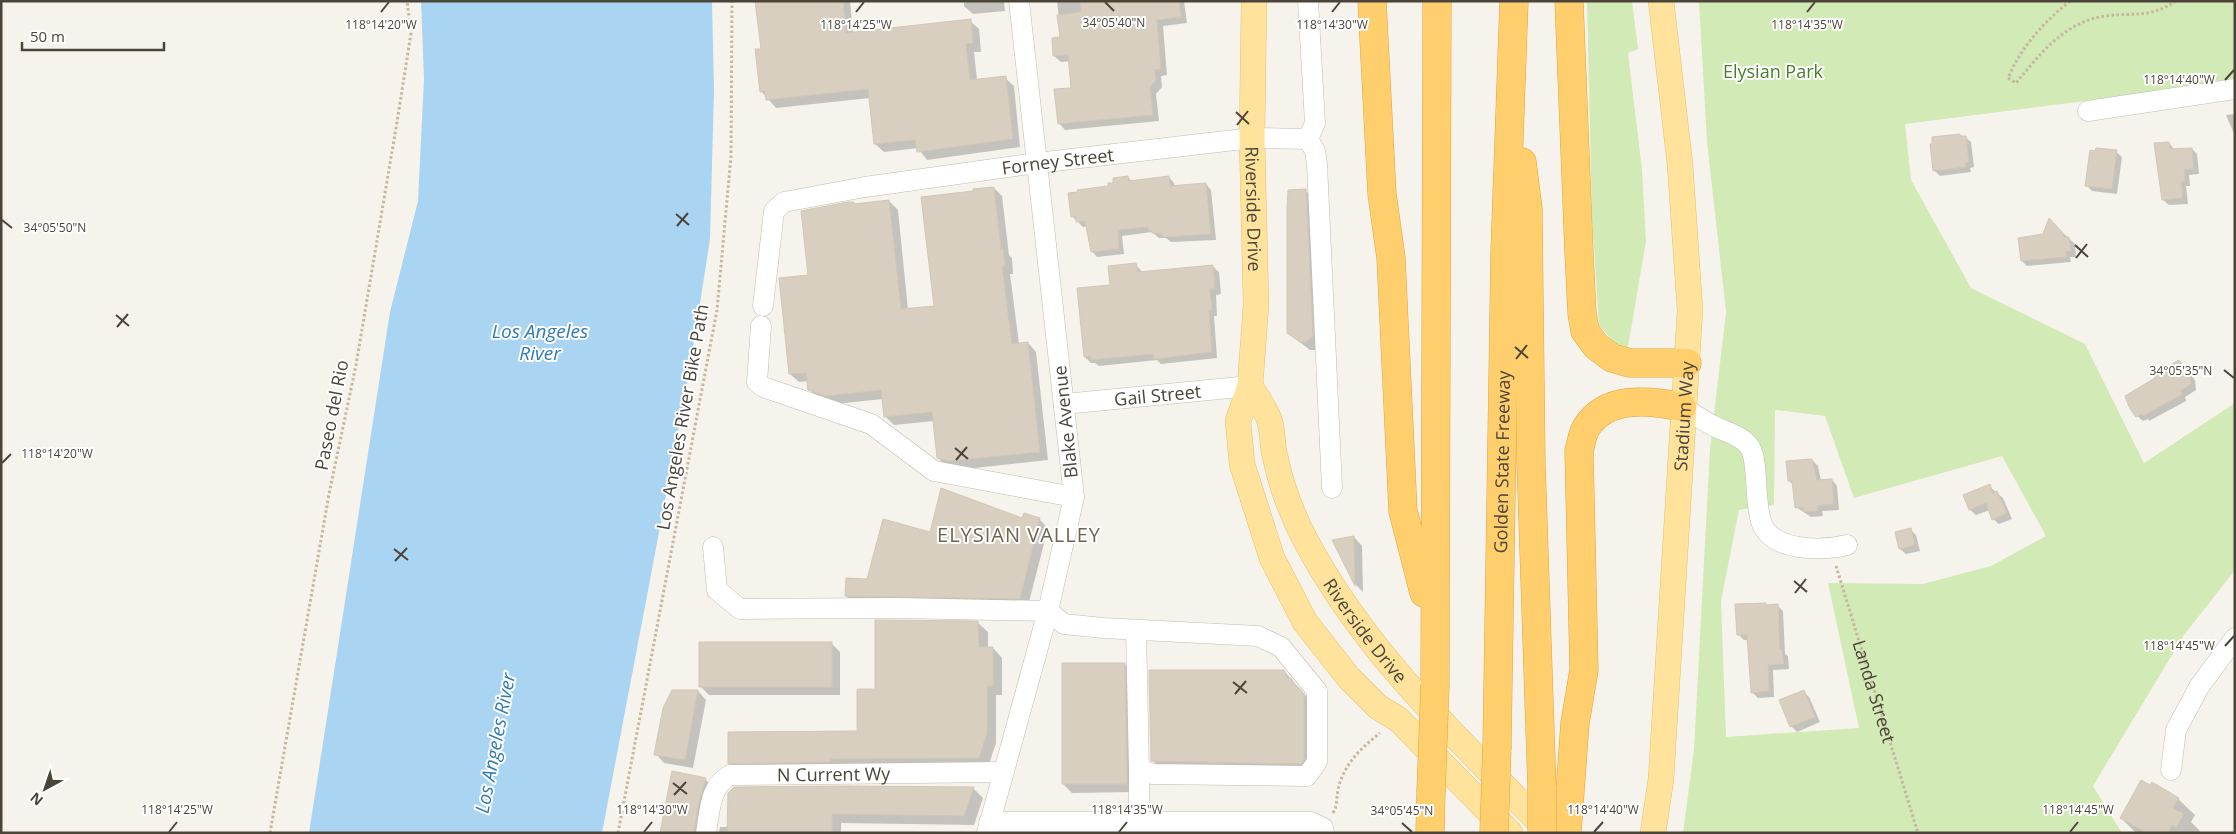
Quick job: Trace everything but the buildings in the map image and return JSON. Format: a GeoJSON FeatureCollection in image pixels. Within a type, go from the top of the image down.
{"type":"FeatureCollection","features":[{"type":"Feature","properties":{"kind":"highway"},"geometry":{"type":"LineString","coordinates":[[1372,1],[1382,194],[1391,258],[1402,511],[1434,629]]}},
{"type":"Feature","properties":{"kind":"highway"},"geometry":{"type":"LineString","coordinates":[[1430,833],[1435,685],[1437,1]]}},
{"type":"Feature","properties":{"kind":"highway","name":"Golden State Freeway"},"geometry":{"type":"LineString","coordinates":[[1494,833],[1505,251],[1514,1]]}},
{"type":"Feature","properties":{"kind":"highway"},"geometry":{"type":"LineString","coordinates":[[1569,1],[1579,262],[1585,331],[1596,346],[1612,358],[1630,363],[1687,363]]}},
{"type":"Feature","properties":{"kind":"highway"},"geometry":{"type":"LineString","coordinates":[[1512,72],[1528,209],[1531,452],[1542,833]]}},
{"type":"Feature","properties":{"kind":"highway"},"geometry":{"type":"LineString","coordinates":[[1562,827],[1575,723],[1584,670],[1579,451],[1585,430],[1605,410],[1622,403],[1656,401],[1682,408]]}},
{"type":"Feature","properties":{"kind":"main road","name":"Riverside Drive"},"geometry":{"type":"LineString","coordinates":[[1254,1],[1252,138],[1256,305],[1250,386],[1238,421],[1242,464],[1272,558],[1305,622],[1355,684],[1378,708],[1398,719],[1510,833]]}},
{"type":"Feature","properties":{"kind":"main road","name":"Stadium Way"},"geometry":{"type":"LineString","coordinates":[[1653,833],[1661,779],[1682,408],[1690,310],[1685,216],[1661,1]]}},
{"type":"Feature","properties":{"kind":"main road","name":"Riverside Drive"},"geometry":{"type":"LineString","coordinates":[[1250,386],[1270,422],[1274,455],[1284,491],[1306,540],[1341,599],[1376,649],[1405,684],[1562,827]]}},
{"type":"Feature","properties":{"kind":"street","name":"Blake Avenue"},"geometry":{"type":"LineString","coordinates":[[988,828],[1048,611],[1074,497],[1019,1]]}},
{"type":"Feature","properties":{"kind":"street"},"geometry":{"type":"LineString","coordinates":[[1308,1],[1315,123],[1308,139],[1315,151],[1317,164],[1332,488]]}},
{"type":"Feature","properties":{"kind":"street"},"geometry":{"type":"LineString","coordinates":[[2088,111],[2235,89]]}},
{"type":"Feature","properties":{"kind":"street","name":"Forney Street"},"geometry":{"type":"LineString","coordinates":[[1074,497],[934,471],[871,424],[763,387],[757,382],[762,316],[774,211],[784,202],[865,187],[1037,163],[1252,138],[1308,139]]}},
{"type":"Feature","properties":{"kind":"street","name":"Gail Street"},"geometry":{"type":"LineString","coordinates":[[1064,404],[1250,386]]}},
{"type":"Feature","properties":{"kind":"street"},"geometry":{"type":"LineString","coordinates":[[1682,408],[1714,426],[1737,436],[1749,446],[1754,458],[1761,523],[1772,535],[1785,544],[1802,548],[1839,547]]}},
{"type":"Feature","properties":{"kind":"street"},"geometry":{"type":"LineString","coordinates":[[713,547],[717,590],[740,609],[898,608],[1048,611],[1064,624],[1136,630],[1258,636],[1281,647],[1317,691],[1317,762],[1308,776],[1153,774],[1139,769]]}},
{"type":"Feature","properties":{"kind":"street"},"geometry":{"type":"LineString","coordinates":[[1136,630],[1139,822]]}},
{"type":"Feature","properties":{"kind":"street"},"geometry":{"type":"LineString","coordinates":[[2171,770],[2176,730],[2199,687],[2235,638]]}},
{"type":"Feature","properties":{"kind":"street","name":"N Current Wy"},"geometry":{"type":"LineString","coordinates":[[706,833],[713,792],[720,780],[730,774],[1003,772]]}},
{"type":"Feature","properties":{"kind":"street"},"geometry":{"type":"LineString","coordinates":[[988,828],[1139,822],[1311,822],[1323,831]]}},
{"type":"Feature","properties":{"kind":"path","name":"Paseo del Rio"},"geometry":{"type":"LineString","coordinates":[[270,833],[329,494],[356,365],[400,102],[411,34],[407,1]]}},
{"type":"Feature","properties":{"kind":"path","name":"Los Angeles River Bike Path"},"geometry":{"type":"LineString","coordinates":[[618,833],[717,310],[731,156],[732,1]]}},
{"type":"Feature","properties":{"kind":"path"},"geometry":{"type":"LineString","coordinates":[[2070,1],[2047,21],[2022,52],[2008,78],[2016,84],[2045,48],[2072,27],[2104,16],[2153,14],[2176,1]]}},
{"type":"Feature","properties":{"kind":"path","name":"Landa Street"},"geometry":{"type":"LineString","coordinates":[[1839,547],[1918,833]]}},
{"type":"Feature","properties":{"kind":"path"},"geometry":{"type":"LineString","coordinates":[[1323,831],[1337,807],[1337,791],[1351,760],[1398,719]]}},
{"type":"Feature","properties":{"kind":"green space"},"geometry":{"type":"Polygon","coordinates":[[[1587,1],[1632,1],[1638,49],[1628,53],[1642,170],[1646,241],[1628,347],[1615,344],[1599,325],[1592,216],[1587,1]]]}},
{"type":"Feature","properties":{"kind":"green space","name":"Elysian Park"},"geometry":{"type":"Polygon","coordinates":[[[1699,1],[2235,1],[2235,82],[1905,124],[1911,180],[1971,288],[2085,344],[2144,463],[2235,403],[2235,570],[2184,635],[2093,786],[2122,833],[1683,833],[1694,750],[1710,449],[1726,312],[1707,142],[1699,1]],[[1775,410],[1774,505],[1739,510],[1721,601],[1726,737],[1859,728],[1828,583],[1923,584],[1991,566],[2046,536],[2002,456],[1854,498],[1825,416],[1775,410]]]}},
{"type":"Feature","properties":{"kind":"water","name":"Los Angeles River"},"geometry":{"type":"Polygon","coordinates":[[[421,1],[712,1],[714,90],[710,239],[689,374],[602,833],[309,833],[390,312],[418,201],[424,79],[421,1]]]}},
{"type":"Feature","properties":{"kind":"district","name":"ELYSIAN VALLEY"},"geometry":{"type":"Point","coordinates":[1019,534]}}]}
